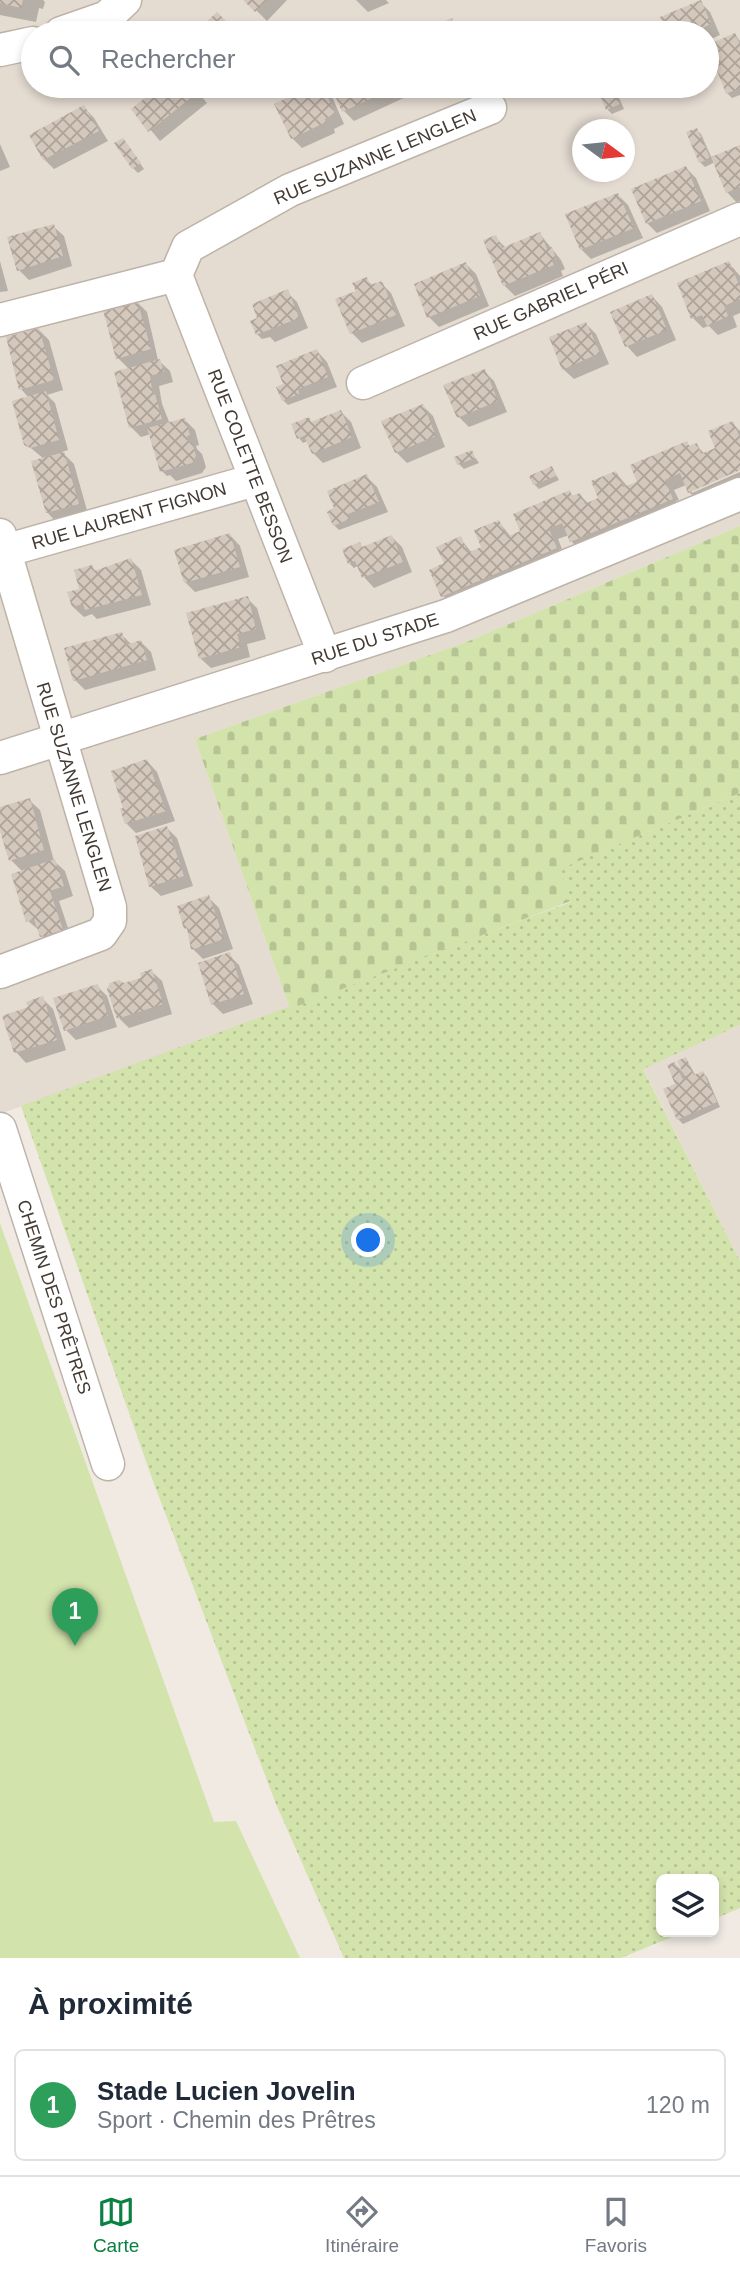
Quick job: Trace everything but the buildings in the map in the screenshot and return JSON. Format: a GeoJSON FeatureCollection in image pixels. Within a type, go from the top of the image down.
{"type":"FeatureCollection","features":[{"type":"Feature","properties":{"kind":"street"},"geometry":{"type":"LineString","coordinates":[[96,21],[107,17],[125,0]]}},
{"type":"Feature","properties":{"kind":"street"},"geometry":{"type":"LineString","coordinates":[[0,50],[21,46]]}},
{"type":"Feature","properties":{"kind":"street","name":"RUE SUZANNE LENGLEN"},"geometry":{"type":"LineString","coordinates":[[176,275],[188,247],[290,190],[490,108]]}},
{"type":"Feature","properties":{"kind":"street","name":"RUE GABRIEL PÉRI"},"geometry":{"type":"LineString","coordinates":[[363,383],[740,219]]}},
{"type":"Feature","properties":{"kind":"street"},"geometry":{"type":"LineString","coordinates":[[0,320],[176,275]]}},
{"type":"Feature","properties":{"kind":"street","name":"RUE COLETTE BESSON"},"geometry":{"type":"LineString","coordinates":[[176,275],[324,656]]}},
{"type":"Feature","properties":{"kind":"street","name":"RUE LAURENT FIGNON"},"geometry":{"type":"LineString","coordinates":[[2,543],[255,480]]}},
{"type":"Feature","properties":{"kind":"street","name":"RUE DU STADE"},"geometry":{"type":"LineString","coordinates":[[0,758],[446,616],[740,494]]}},
{"type":"Feature","properties":{"kind":"street","name":"RUE SUZANNE LENGLEN"},"geometry":{"type":"LineString","coordinates":[[0,972],[102,934],[110,921],[110,907],[2,543]]}},
{"type":"Feature","properties":{"kind":"street","name":"CHEMIN DES PRÊTRES"},"geometry":{"type":"LineString","coordinates":[[0,1129],[108,1464]]}},
{"type":"Feature","properties":{"kind":"shaded area"},"geometry":{"type":"Polygon","coordinates":[[[0,0],[740,0],[740,526],[469,641],[195,739],[290,1009],[0,1114],[0,0]]]}},
{"type":"Feature","properties":{"kind":"shaded area"},"geometry":{"type":"Polygon","coordinates":[[[740,1025],[740,1261],[643,1068],[740,1025]]]}},
{"type":"Feature","properties":{"kind":"green space"},"geometry":{"type":"Polygon","coordinates":[[[740,526],[740,793],[560,869],[571,901],[290,1009],[195,739],[469,641],[740,526]]]}},
{"type":"Feature","properties":{"kind":"green space"},"geometry":{"type":"Polygon","coordinates":[[[740,793],[740,1025],[643,1069],[740,1261],[740,1908],[719,1917],[719,1874],[656,1874],[656,1937],[672,1937],[621,1958],[344,1958],[276,1804],[153,1481],[21,1106],[571,902],[559,869],[740,793]]]}},
{"type":"Feature","properties":{"kind":"green space"},"geometry":{"type":"Polygon","coordinates":[[[0,1223],[214,1822],[236,1821],[300,1958],[0,1958],[0,1223]]]}},
{"type":"Feature","properties":{"kind":"place","name":"Stade Lucien Jovelin"},"geometry":{"type":"Point","coordinates":[75,1646]}}]}
